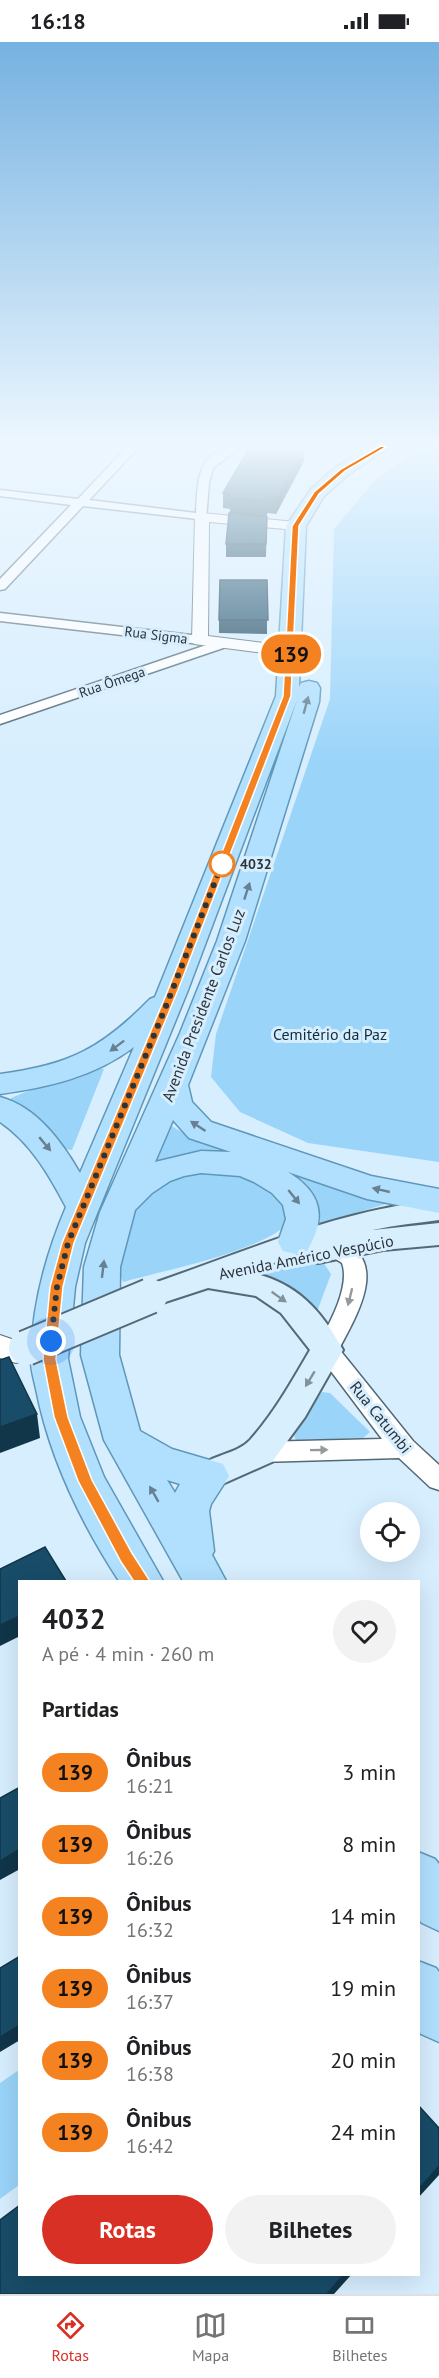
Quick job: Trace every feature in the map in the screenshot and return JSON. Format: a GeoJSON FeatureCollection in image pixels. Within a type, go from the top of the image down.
{"type":"FeatureCollection","features":[{"type":"Feature","properties":{"kind":"main road","name":"Avenida Presidente Carlos Luz"},"geometry":{"type":"LineString","coordinates":[[201,1576],[123,1440],[100,1355],[102,1267],[117,1212],[172,1085],[234,930],[308,702],[301,654],[297,552]]}},
{"type":"Feature","properties":{"kind":"main road","name":"Avenida Presidente Carlos Luz"},"geometry":{"type":"LineString","coordinates":[[141,1580],[126,1557],[85,1481],[61,1417],[49,1359],[57,1287],[68,1243],[173,990],[287,696],[301,654],[313,552]]}},
{"type":"Feature","properties":{"kind":"main road"},"geometry":{"type":"LineString","coordinates":[[0,1084],[34,1080],[67,1072],[101,1058],[139,1029],[173,990]]}},
{"type":"Feature","properties":{"kind":"main road"},"geometry":{"type":"LineString","coordinates":[[172,1085],[177,1105],[200,1130],[367,1187],[439,1201]]}},
{"type":"Feature","properties":{"kind":"main road"},"geometry":{"type":"LineString","coordinates":[[0,1107],[21,1120],[51,1151],[84,1209]]}},
{"type":"Feature","properties":{"kind":"main road"},"geometry":{"type":"LineString","coordinates":[[117,1212],[134,1189],[164,1171],[186,1164],[223,1161],[259,1169],[292,1192],[300,1203],[304,1218],[295,1242]]}},
{"type":"Feature","properties":{"kind":"main road","name":"Avenida Américo Vespúcio"},"geometry":{"type":"LineString","coordinates":[[10,1351],[295,1242],[367,1220],[406,1212],[439,1210]]}},
{"type":"Feature","properties":{"kind":"main road","name":"Avenida Américo Vespúcio"},"geometry":{"type":"LineString","coordinates":[[208,1276],[383,1239],[439,1234]]}},
{"type":"Feature","properties":{"kind":"main road","name":"Rua Catumbi"},"geometry":{"type":"LineString","coordinates":[[208,1276],[266,1288],[277,1294],[306,1316],[327,1350]]}},
{"type":"Feature","properties":{"kind":"main road"},"geometry":{"type":"LineString","coordinates":[[201,1576],[186,1516],[195,1490],[209,1476],[260,1452],[293,1408],[327,1350]]}},
{"type":"Feature","properties":{"kind":"main road"},"geometry":{"type":"LineString","coordinates":[[123,1440],[161,1461],[209,1476]]}},
{"type":"Feature","properties":{"kind":"main road"},"geometry":{"type":"LineString","coordinates":[[420,1989],[439,2016]]}},
{"type":"Feature","properties":{"kind":"street"},"geometry":{"type":"LineString","coordinates":[[0,586],[33,552]]}},
{"type":"Feature","properties":{"kind":"street"},"geometry":{"type":"LineString","coordinates":[[201,640],[202,552]]}},
{"type":"Feature","properties":{"kind":"street","name":"Rua Sigma"},"geometry":{"type":"LineString","coordinates":[[0,617],[301,654]]}},
{"type":"Feature","properties":{"kind":"street","name":"Rua Ômega"},"geometry":{"type":"LineString","coordinates":[[0,720],[224,643]]}},
{"type":"Feature","properties":{"kind":"street"},"geometry":{"type":"LineString","coordinates":[[327,1350],[346,1314],[356,1273],[352,1260],[336,1248]]}},
{"type":"Feature","properties":{"kind":"street","name":"Rua Catumbi"},"geometry":{"type":"LineString","coordinates":[[327,1350],[404,1448],[439,1480]]}},
{"type":"Feature","properties":{"kind":"street"},"geometry":{"type":"LineString","coordinates":[[260,1452],[404,1448]]}},
{"type":"Feature","properties":{"kind":"green space","name":"Cemitério da Paz"},"geometry":{"type":"Polygon","coordinates":[[[333,552],[439,552],[439,1162],[308,1143],[240,1112],[211,1077],[216,1034],[330,699],[333,552]]]}},
{"type":"Feature","properties":{"kind":"green space"},"geometry":{"type":"Polygon","coordinates":[[[94,1068],[104,1069],[72,1150],[60,1149],[11,1107],[11,1098],[63,1077],[94,1068]]]}},
{"type":"Feature","properties":{"kind":"green space"},"geometry":{"type":"Polygon","coordinates":[[[166,1123],[189,1136],[389,1201],[386,1204],[315,1225],[283,1172],[152,1166],[166,1123]]]}},
{"type":"Feature","properties":{"kind":"green space"},"geometry":{"type":"Polygon","coordinates":[[[236,1170],[291,1204],[289,1223],[256,1243],[234,1251],[123,1282],[119,1272],[134,1208],[149,1189],[183,1172],[236,1170]]]}},
{"type":"Feature","properties":{"kind":"green space"},"geometry":{"type":"Polygon","coordinates":[[[307,1262],[323,1262],[331,1274],[318,1309],[310,1310],[265,1278],[264,1273],[270,1269],[307,1262]]]}},
{"type":"Feature","properties":{"kind":"green space"},"geometry":{"type":"Polygon","coordinates":[[[322,1392],[330,1393],[370,1432],[363,1438],[296,1440],[293,1434],[322,1392]]]}},
{"type":"Feature","properties":{"kind":"green space"},"geometry":{"type":"Polygon","coordinates":[[[18,2071],[18,2186],[0,2199],[0,2083],[18,2071]]]}},
{"type":"Feature","properties":{"kind":"building"},"geometry":{"type":"Polygon","coordinates":[[[220,580],[267,580],[268,620],[219,620],[220,580]]]}},
{"type":"Feature","properties":{"kind":"building"},"geometry":{"type":"Polygon","coordinates":[[[9,1357],[37,1414],[0,1427],[0,1360],[9,1357]]]}},
{"type":"Feature","properties":{"kind":"building"},"geometry":{"type":"Polygon","coordinates":[[[45,1547],[65,1580],[18,1580],[18,1617],[0,1625],[0,1569],[45,1547]]]}},
{"type":"Feature","properties":{"kind":"building"},"geometry":{"type":"Polygon","coordinates":[[[18,1788],[18,1850],[0,1861],[0,1798],[18,1788]]]}},
{"type":"Feature","properties":{"kind":"building"},"geometry":{"type":"Polygon","coordinates":[[[18,1957],[18,2026],[0,2037],[0,1968],[18,1957]]]}},
{"type":"Feature","properties":{"kind":"building"},"geometry":{"type":"Polygon","coordinates":[[[420,2107],[439,2128],[439,2166],[420,2188],[420,2107]]]}},
{"type":"Feature","properties":{"kind":"building"},"geometry":{"type":"Polygon","coordinates":[[[18,2206],[18,2276],[342,2276],[327,2294],[0,2294],[0,2220],[18,2206]]]}},
{"type":"Feature","properties":{"kind":"bus line","name":"139"},"geometry":{"type":"LineString","coordinates":[[141,1580],[126,1557],[85,1481],[61,1417],[49,1359],[57,1287],[68,1243],[173,990],[287,696],[295,552]]}},
{"type":"Feature","properties":{"kind":"place","name":"4032"},"geometry":{"type":"Point","coordinates":[222,864]}},
{"type":"Feature","properties":{"kind":"route"},"geometry":{"type":"LineString","coordinates":[[51,1341],[57,1287],[68,1243],[84,1209],[222,864]]}}]}
